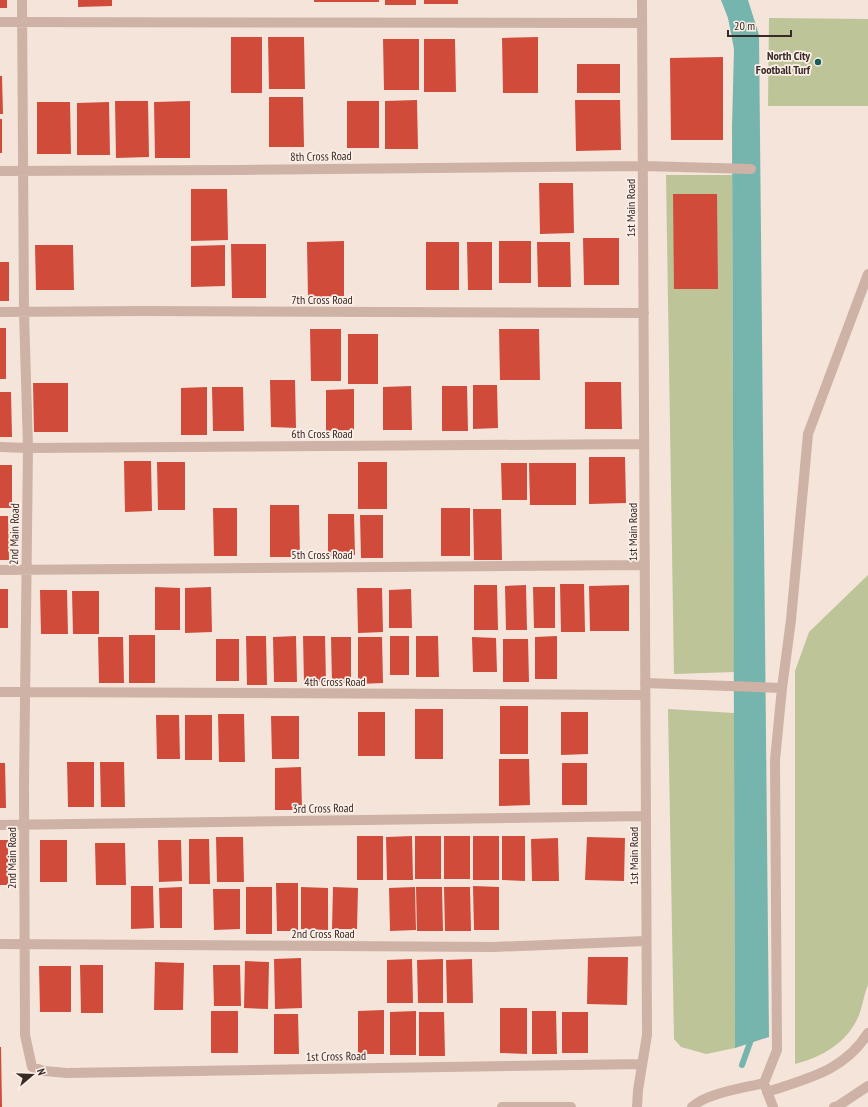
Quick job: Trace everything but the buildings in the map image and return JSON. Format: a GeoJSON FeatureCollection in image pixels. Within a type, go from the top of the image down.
{"type":"FeatureCollection","features":[{"type":"Feature","properties":{"kind":"street","name":"2nd Main Road"},"geometry":{"type":"LineString","coordinates":[[22,0],[22,170],[28,448],[24,945],[25,1035],[32,1067]]}},
{"type":"Feature","properties":{"kind":"street","name":"1st Main Road"},"geometry":{"type":"LineString","coordinates":[[637,1107],[647,1035],[642,0]]}},
{"type":"Feature","properties":{"kind":"street"},"geometry":{"type":"LineString","coordinates":[[0,22],[642,23]]}},
{"type":"Feature","properties":{"kind":"street","name":"8th Cross Road"},"geometry":{"type":"LineString","coordinates":[[0,171],[643,166],[751,169]]}},
{"type":"Feature","properties":{"kind":"street"},"geometry":{"type":"LineString","coordinates":[[773,1107],[765,1087],[777,1050],[775,760],[782,688],[791,620],[808,434],[868,274]]}},
{"type":"Feature","properties":{"kind":"street","name":"7th Cross Road"},"geometry":{"type":"LineString","coordinates":[[0,312],[160,311],[644,313]]}},
{"type":"Feature","properties":{"kind":"street","name":"6th Cross Road"},"geometry":{"type":"LineString","coordinates":[[0,447],[644,444]]}},
{"type":"Feature","properties":{"kind":"street","name":"5th Cross Road"},"geometry":{"type":"LineString","coordinates":[[0,570],[645,565]]}},
{"type":"Feature","properties":{"kind":"street"},"geometry":{"type":"LineString","coordinates":[[645,683],[765,686],[782,688]]}},
{"type":"Feature","properties":{"kind":"street","name":"4th Cross Road"},"geometry":{"type":"LineString","coordinates":[[0,692],[645,695]]}},
{"type":"Feature","properties":{"kind":"street","name":"3rd Cross Road"},"geometry":{"type":"LineString","coordinates":[[0,825],[646,816]]}},
{"type":"Feature","properties":{"kind":"street","name":"2nd Cross Road"},"geometry":{"type":"LineString","coordinates":[[0,944],[494,947],[646,941]]}},
{"type":"Feature","properties":{"kind":"street"},"geometry":{"type":"LineString","coordinates":[[692,1107],[707,1098],[821,1074],[835,1067],[848,1057],[859,1046],[868,1033]]}},
{"type":"Feature","properties":{"kind":"street","name":"1st Cross Road"},"geometry":{"type":"LineString","coordinates":[[32,1067],[44,1071],[67,1073],[642,1064]]}},
{"type":"Feature","properties":{"kind":"street"},"geometry":{"type":"LineString","coordinates":[[834,1107],[863,1092],[868,1086]]}},
{"type":"Feature","properties":{"kind":"street"},"geometry":{"type":"LineString","coordinates":[[502,1107],[571,1107]]}},
{"type":"Feature","properties":{"kind":"green space","name":"North City Football Turf"},"geometry":{"type":"Polygon","coordinates":[[[769,18],[868,19],[868,106],[768,106],[769,18]]]}},
{"type":"Feature","properties":{"kind":"green space"},"geometry":{"type":"Polygon","coordinates":[[[666,175],[732,175],[734,672],[674,674],[666,175]]]}},
{"type":"Feature","properties":{"kind":"green space"},"geometry":{"type":"Polygon","coordinates":[[[868,575],[868,985],[859,1015],[854,1025],[841,1041],[825,1053],[795,1064],[795,671],[809,632],[868,575]]]}},
{"type":"Feature","properties":{"kind":"green space"},"geometry":{"type":"Polygon","coordinates":[[[668,709],[734,713],[735,1048],[706,1054],[681,1047],[674,1039],[668,709]]]}},
{"type":"Feature","properties":{"kind":"water"},"geometry":{"type":"Polygon","coordinates":[[[721,0],[748,0],[759,35],[769,1037],[735,1048],[732,127],[734,49],[728,18],[721,0]]]}},
{"type":"Feature","properties":{"kind":"waterway"},"geometry":{"type":"LineString","coordinates":[[742,1065],[752,1037]]}},
{"type":"Feature","properties":{"kind":"place","name":"North City Football Turf"},"geometry":{"type":"Point","coordinates":[818,62]}}]}
